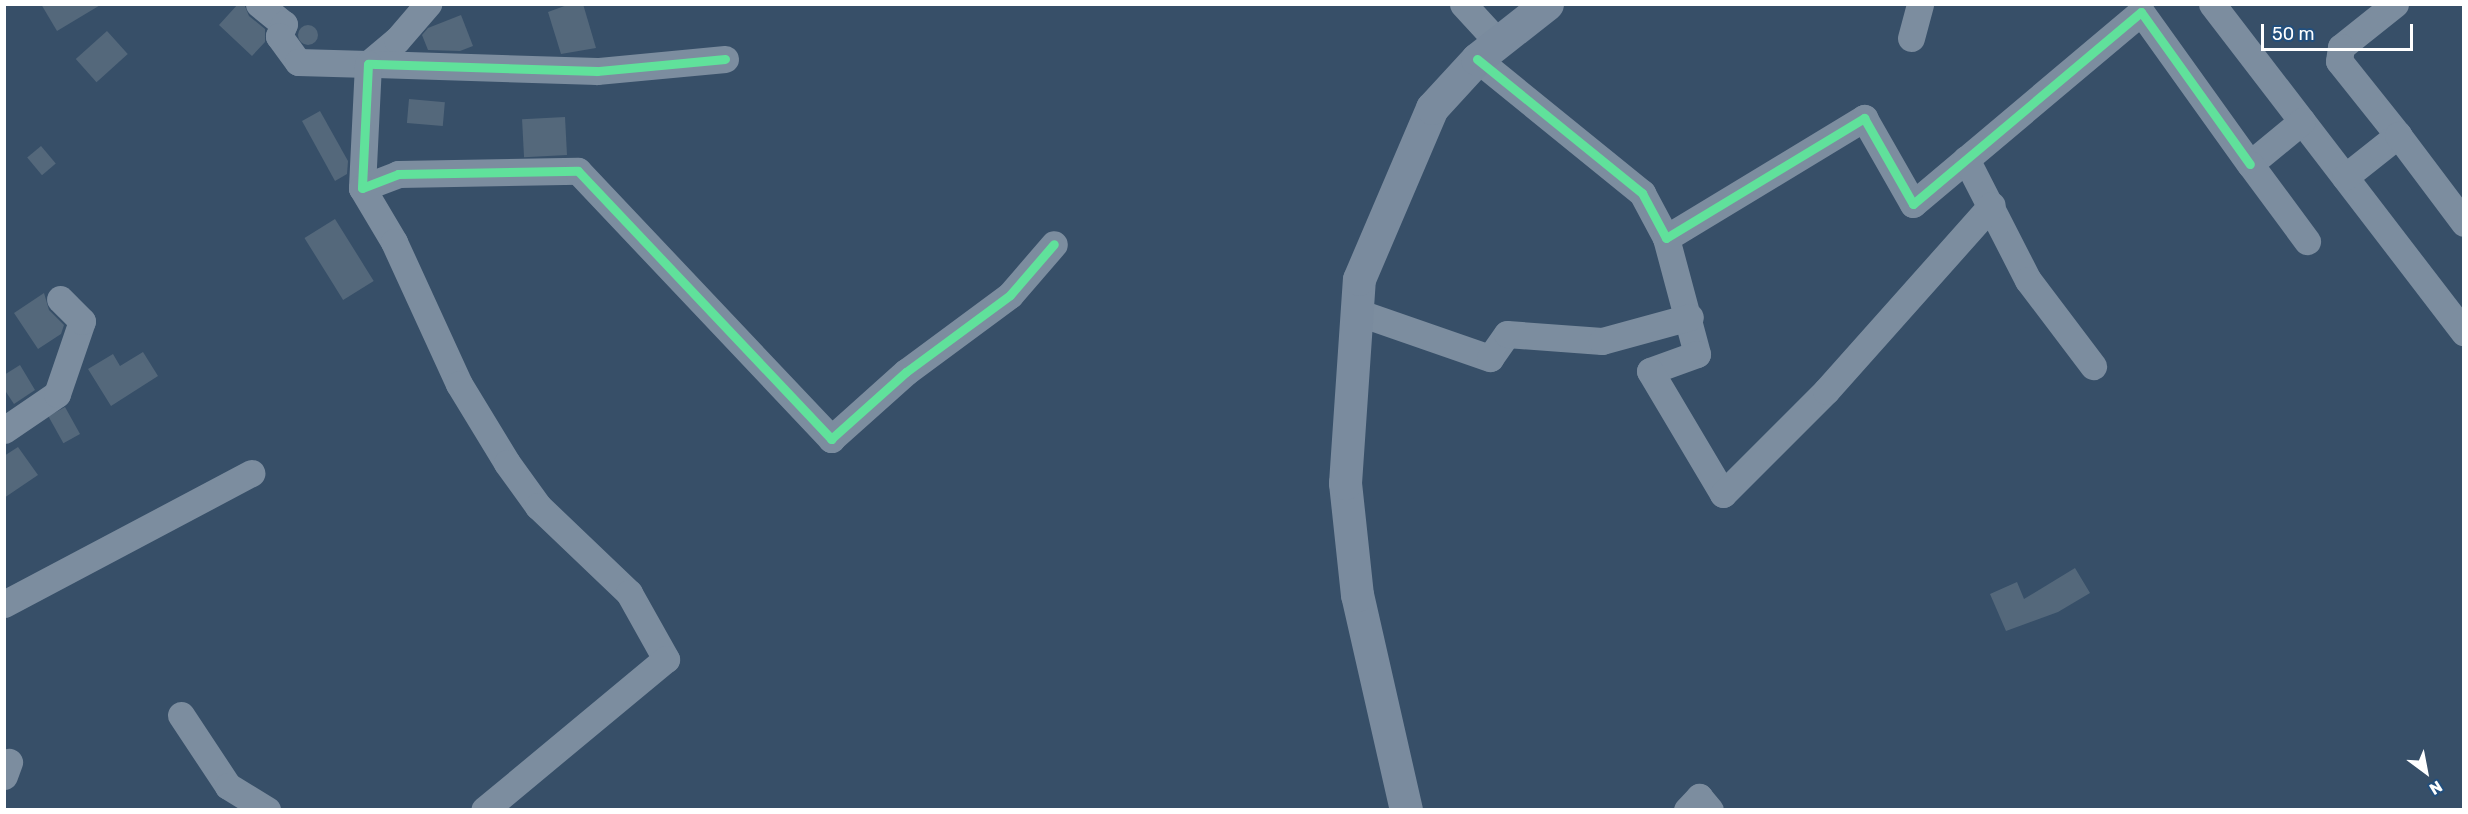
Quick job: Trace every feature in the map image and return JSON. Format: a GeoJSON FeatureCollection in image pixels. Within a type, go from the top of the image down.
{"type":"FeatureCollection","features":[{"type":"Feature","properties":{"kind":"main road"},"geometry":{"type":"LineString","coordinates":[[1406,810],[1357,596],[1345,483],[1359,279],[1432,108],[1488,51],[1546,4]]}},
{"type":"Feature","properties":{"kind":"street"},"geometry":{"type":"LineString","coordinates":[[259,4],[284,24],[279,36],[298,62],[597,71],[725,59]]}},
{"type":"Feature","properties":{"kind":"street"},"geometry":{"type":"LineString","coordinates":[[428,4],[397,40],[368,64],[362,188],[394,242],[459,384],[507,463],[538,506],[629,593],[666,659],[484,810]]}},
{"type":"Feature","properties":{"kind":"street"},"geometry":{"type":"LineString","coordinates":[[1463,4],[1488,51],[1642,194],[1666,238],[1689,317],[1697,354],[1650,371],[1723,494],[1826,392],[1992,206]]}},
{"type":"Feature","properties":{"kind":"street"},"geometry":{"type":"LineString","coordinates":[[1911,38],[1920,4]]}},
{"type":"Feature","properties":{"kind":"street"},"geometry":{"type":"LineString","coordinates":[[2212,4],[2463,328]]}},
{"type":"Feature","properties":{"kind":"street"},"geometry":{"type":"LineString","coordinates":[[2395,4],[2366,13],[2341,47],[2339,61],[2398,135],[2463,224]]}},
{"type":"Feature","properties":{"kind":"street"},"geometry":{"type":"LineString","coordinates":[[1666,238],[1864,118],[1913,204],[2141,12],[2307,241]]}},
{"type":"Feature","properties":{"kind":"street"},"geometry":{"type":"LineString","coordinates":[[2250,164],[2302,121]]}},
{"type":"Feature","properties":{"kind":"street"},"geometry":{"type":"LineString","coordinates":[[2345,177],[2398,135]]}},
{"type":"Feature","properties":{"kind":"street"},"geometry":{"type":"LineString","coordinates":[[1966,159],[2028,280],[2093,366]]}},
{"type":"Feature","properties":{"kind":"street"},"geometry":{"type":"LineString","coordinates":[[362,188],[398,174],[578,171],[831,439],[906,372],[1010,296],[1054,244]]}},
{"type":"Feature","properties":{"kind":"street"},"geometry":{"type":"LineString","coordinates":[[4,430],[57,394],[82,321],[60,299]]}},
{"type":"Feature","properties":{"kind":"street"},"geometry":{"type":"LineString","coordinates":[[1357,312],[1490,358],[1507,334],[1602,341],[1689,317]]}},
{"type":"Feature","properties":{"kind":"street"},"geometry":{"type":"LineString","coordinates":[[4,604],[251,473]]}},
{"type":"Feature","properties":{"kind":"street"},"geometry":{"type":"LineString","coordinates":[[181,715],[228,786],[267,810]]}},
{"type":"Feature","properties":{"kind":"street"},"geometry":{"type":"LineString","coordinates":[[1687,810],[1699,797],[1710,810]]}},
{"type":"Feature","properties":{"kind":"building"},"geometry":{"type":"Polygon","coordinates":[[[41,4],[102,4],[57,31],[41,4]]]}},
{"type":"Feature","properties":{"kind":"building"},"geometry":{"type":"Polygon","coordinates":[[[238,4],[244,4],[249,16],[265,29],[265,42],[252,56],[219,25],[238,4]]]}},
{"type":"Feature","properties":{"kind":"building"},"geometry":{"type":"Polygon","coordinates":[[[570,4],[583,4],[596,48],[561,54],[548,12],[570,4]]]}},
{"type":"Feature","properties":{"kind":"building"},"geometry":{"type":"Polygon","coordinates":[[[461,15],[473,46],[460,51],[428,50],[422,35],[428,28],[461,15]]]}},
{"type":"Feature","properties":{"kind":"building"},"geometry":{"type":"Polygon","coordinates":[[[308,25],[315,28],[318,35],[315,42],[308,45],[301,42],[298,35],[301,28],[308,25]]]}},
{"type":"Feature","properties":{"kind":"building"},"geometry":{"type":"Polygon","coordinates":[[[107,31],[128,54],[97,82],[76,59],[107,31]]]}},
{"type":"Feature","properties":{"kind":"building"},"geometry":{"type":"Polygon","coordinates":[[[409,99],[445,102],[443,126],[407,123],[409,99]]]}},
{"type":"Feature","properties":{"kind":"building"},"geometry":{"type":"Polygon","coordinates":[[[320,111],[348,161],[347,174],[335,181],[302,121],[320,111]]]}},
{"type":"Feature","properties":{"kind":"building"},"geometry":{"type":"Polygon","coordinates":[[[565,117],[567,155],[524,157],[522,119],[565,117]]]}},
{"type":"Feature","properties":{"kind":"building"},"geometry":{"type":"Polygon","coordinates":[[[41,146],[56,164],[42,175],[27,158],[41,146]]]}},
{"type":"Feature","properties":{"kind":"building"},"geometry":{"type":"Polygon","coordinates":[[[335,219],[374,281],[343,300],[304,238],[335,219]]]}},
{"type":"Feature","properties":{"kind":"building"},"geometry":{"type":"Polygon","coordinates":[[[44,293],[49,310],[64,325],[61,334],[38,349],[14,313],[44,293]]]}},
{"type":"Feature","properties":{"kind":"building"},"geometry":{"type":"Polygon","coordinates":[[[143,352],[158,376],[111,406],[88,369],[113,354],[120,366],[143,352]]]}},
{"type":"Feature","properties":{"kind":"building"},"geometry":{"type":"Polygon","coordinates":[[[20,365],[35,390],[14,404],[4,389],[4,375],[20,365]]]}},
{"type":"Feature","properties":{"kind":"building"},"geometry":{"type":"Polygon","coordinates":[[[65,407],[80,434],[63,443],[48,416],[65,407]]]}},
{"type":"Feature","properties":{"kind":"building"},"geometry":{"type":"Polygon","coordinates":[[[18,447],[38,475],[4,498],[4,456],[18,447]]]}},
{"type":"Feature","properties":{"kind":"building"},"geometry":{"type":"Polygon","coordinates":[[[2075,568],[2090,593],[2058,612],[2006,631],[1990,594],[2017,582],[2024,599],[2075,568]]]}},
{"type":"Feature","properties":{"kind":"cycle path"},"geometry":{"type":"LineString","coordinates":[[1477,59],[1642,193],[1666,238],[1864,118],[1913,204],[2141,12],[2250,164]]}},
{"type":"Feature","properties":{"kind":"cycle path"},"geometry":{"type":"LineString","coordinates":[[725,59],[597,71],[368,64],[362,188],[398,174],[578,171],[831,439],[906,372],[1010,295],[1054,244]]}}]}
